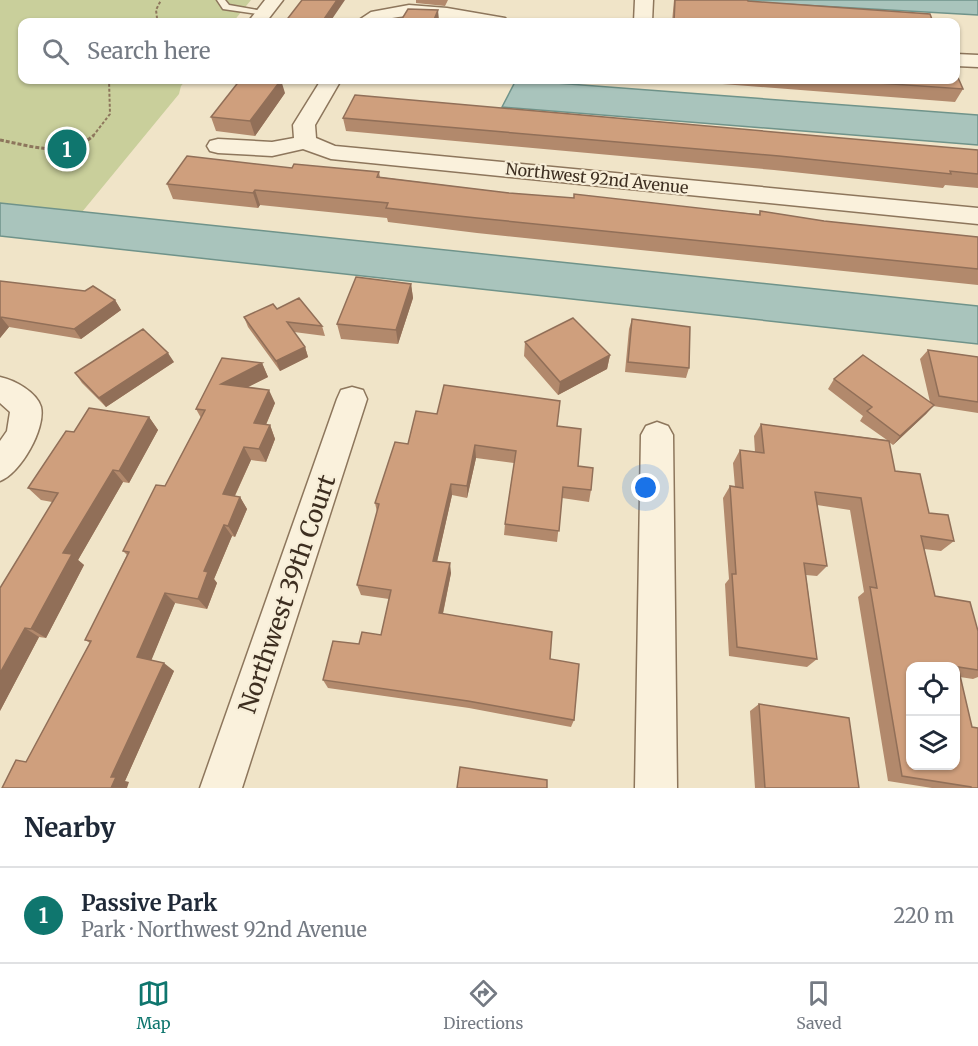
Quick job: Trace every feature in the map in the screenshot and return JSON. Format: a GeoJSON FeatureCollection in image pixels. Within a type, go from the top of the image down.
{"type":"FeatureCollection","features":[{"type":"Feature","properties":{"kind":"street"},"geometry":{"type":"LineString","coordinates":[[643,18],[644,0]]}},
{"type":"Feature","properties":{"kind":"street"},"geometry":{"type":"LineString","coordinates":[[369,18],[381,6],[395,1],[420,1],[484,18]]}},
{"type":"Feature","properties":{"kind":"street"},"geometry":{"type":"LineString","coordinates":[[960,60],[978,61]]}},
{"type":"Feature","properties":{"kind":"street"},"geometry":{"type":"LineString","coordinates":[[218,146],[272,149],[305,142],[304,125],[329,84]]}},
{"type":"Feature","properties":{"kind":"street","name":"Northwest 92nd Avenue"},"geometry":{"type":"LineString","coordinates":[[305,142],[330,152],[978,216]]}},
{"type":"Feature","properties":{"kind":"street"},"geometry":{"type":"LineString","coordinates":[[0,389],[5,390],[26,408],[22,434],[0,467]]}},
{"type":"Feature","properties":{"kind":"street","name":"Northwest 39th Court"},"geometry":{"type":"LineString","coordinates":[[221,788],[352,399]]}},
{"type":"Feature","properties":{"kind":"street"},"geometry":{"type":"LineString","coordinates":[[656,788],[657,435]]}},
{"type":"Feature","properties":{"kind":"lane"},"geometry":{"type":"LineString","coordinates":[[221,0],[226,7],[265,11]]}},
{"type":"Feature","properties":{"kind":"path"},"geometry":{"type":"LineString","coordinates":[[157,18],[156,10],[161,0]]}},
{"type":"Feature","properties":{"kind":"path"},"geometry":{"type":"LineString","coordinates":[[0,140],[55,150],[68,150],[84,143],[100,128],[110,114],[109,84]]}},
{"type":"Feature","properties":{"kind":"green space"},"geometry":{"type":"Polygon","coordinates":[[[0,0],[251,0],[236,18],[18,18],[18,84],[183,84],[179,94],[82,212],[0,203],[0,0]]]}},
{"type":"Feature","properties":{"kind":"water"},"geometry":{"type":"Polygon","coordinates":[[[745,0],[978,0],[978,15],[750,2],[745,0]]]}},
{"type":"Feature","properties":{"kind":"water"},"geometry":{"type":"Polygon","coordinates":[[[514,84],[569,84],[978,115],[978,145],[502,107],[514,84]]]}},
{"type":"Feature","properties":{"kind":"water"},"geometry":{"type":"Polygon","coordinates":[[[0,203],[978,306],[978,344],[0,236],[0,203]]]}},
{"type":"Feature","properties":{"kind":"building"},"geometry":{"type":"Polygon","coordinates":[[[302,0],[337,0],[325,18],[288,18],[302,0]]]}},
{"type":"Feature","properties":{"kind":"building"},"geometry":{"type":"Polygon","coordinates":[[[675,0],[747,0],[930,14],[932,18],[674,18],[675,0]]]}},
{"type":"Feature","properties":{"kind":"building"},"geometry":{"type":"Polygon","coordinates":[[[408,9],[438,10],[435,18],[402,18],[408,9]]]}},
{"type":"Feature","properties":{"kind":"building"},"geometry":{"type":"Polygon","coordinates":[[[960,82],[963,89],[892,84],[960,84],[960,82]]]}},
{"type":"Feature","properties":{"kind":"building"},"geometry":{"type":"Polygon","coordinates":[[[237,84],[278,84],[250,121],[211,117],[237,84]]]}},
{"type":"Feature","properties":{"kind":"building"},"geometry":{"type":"Polygon","coordinates":[[[355,95],[978,150],[978,174],[950,171],[951,174],[779,156],[343,118],[355,95]]]}},
{"type":"Feature","properties":{"kind":"building"},"geometry":{"type":"Polygon","coordinates":[[[187,156],[292,168],[294,164],[379,172],[377,177],[509,193],[574,198],[574,194],[760,215],[760,211],[824,221],[978,237],[978,269],[386,208],[388,203],[167,184],[187,156]]]}},
{"type":"Feature","properties":{"kind":"building"},"geometry":{"type":"Polygon","coordinates":[[[356,277],[411,284],[396,330],[337,324],[356,277]]]}},
{"type":"Feature","properties":{"kind":"building"},"geometry":{"type":"Polygon","coordinates":[[[0,281],[85,291],[93,286],[115,300],[74,329],[0,318],[0,281]]]}},
{"type":"Feature","properties":{"kind":"building"},"geometry":{"type":"Polygon","coordinates":[[[299,298],[322,326],[287,322],[305,347],[276,361],[244,317],[273,304],[277,309],[299,298]]]}},
{"type":"Feature","properties":{"kind":"building"},"geometry":{"type":"Polygon","coordinates":[[[573,318],[610,355],[560,382],[525,342],[573,318]]]}},
{"type":"Feature","properties":{"kind":"building"},"geometry":{"type":"Polygon","coordinates":[[[632,319],[690,327],[689,368],[628,362],[632,319]]]}},
{"type":"Feature","properties":{"kind":"building"},"geometry":{"type":"Polygon","coordinates":[[[143,329],[168,353],[99,398],[75,373],[143,329]]]}},
{"type":"Feature","properties":{"kind":"building"},"geometry":{"type":"Polygon","coordinates":[[[928,350],[978,357],[978,402],[939,396],[928,350]]]}},
{"type":"Feature","properties":{"kind":"building"},"geometry":{"type":"Polygon","coordinates":[[[863,355],[934,405],[900,436],[867,411],[872,407],[834,379],[863,355]]]}},
{"type":"Feature","properties":{"kind":"building"},"geometry":{"type":"Polygon","coordinates":[[[222,358],[262,363],[221,384],[269,390],[254,423],[270,425],[259,449],[244,447],[223,494],[240,497],[228,526],[224,525],[204,571],[208,572],[198,599],[165,593],[137,657],[164,663],[111,777],[116,777],[111,788],[2,788],[16,760],[26,762],[91,641],[85,640],[129,552],[123,551],[156,485],[165,486],[205,410],[196,409],[222,358]]]}},
{"type":"Feature","properties":{"kind":"building"},"geometry":{"type":"Polygon","coordinates":[[[444,385],[560,401],[557,426],[581,429],[578,466],[593,468],[591,490],[563,487],[559,531],[505,524],[516,451],[475,445],[467,486],[451,484],[433,561],[450,563],[439,613],[552,632],[550,659],[579,664],[574,720],[468,701],[323,680],[333,641],[359,644],[362,632],[381,635],[391,590],[357,585],[379,504],[375,503],[395,442],[408,444],[416,411],[437,414],[444,385]]]}},
{"type":"Feature","properties":{"kind":"building"},"geometry":{"type":"Polygon","coordinates":[[[89,408],[149,417],[119,471],[113,470],[63,553],[72,554],[31,629],[25,628],[0,673],[0,588],[58,493],[28,488],[66,431],[74,432],[89,408]]]}},
{"type":"Feature","properties":{"kind":"building"},"geometry":{"type":"Polygon","coordinates":[[[761,424],[889,441],[895,471],[920,474],[929,513],[948,515],[954,541],[921,536],[935,596],[970,602],[978,631],[978,670],[960,667],[960,662],[906,662],[906,770],[960,770],[960,676],[972,727],[978,728],[978,788],[902,776],[870,587],[877,588],[861,498],[815,492],[827,566],[804,563],[817,659],[737,647],[732,574],[736,574],[730,486],[743,488],[740,450],[764,453],[761,424]]]}},
{"type":"Feature","properties":{"kind":"building"},"geometry":{"type":"Polygon","coordinates":[[[759,704],[849,718],[859,788],[765,788],[759,704]]]}},
{"type":"Feature","properties":{"kind":"building"},"geometry":{"type":"Polygon","coordinates":[[[460,767],[547,780],[547,788],[457,788],[460,767]]]}},
{"type":"Feature","properties":{"kind":"place","name":"Passive Park"},"geometry":{"type":"Point","coordinates":[67,149]}}]}
